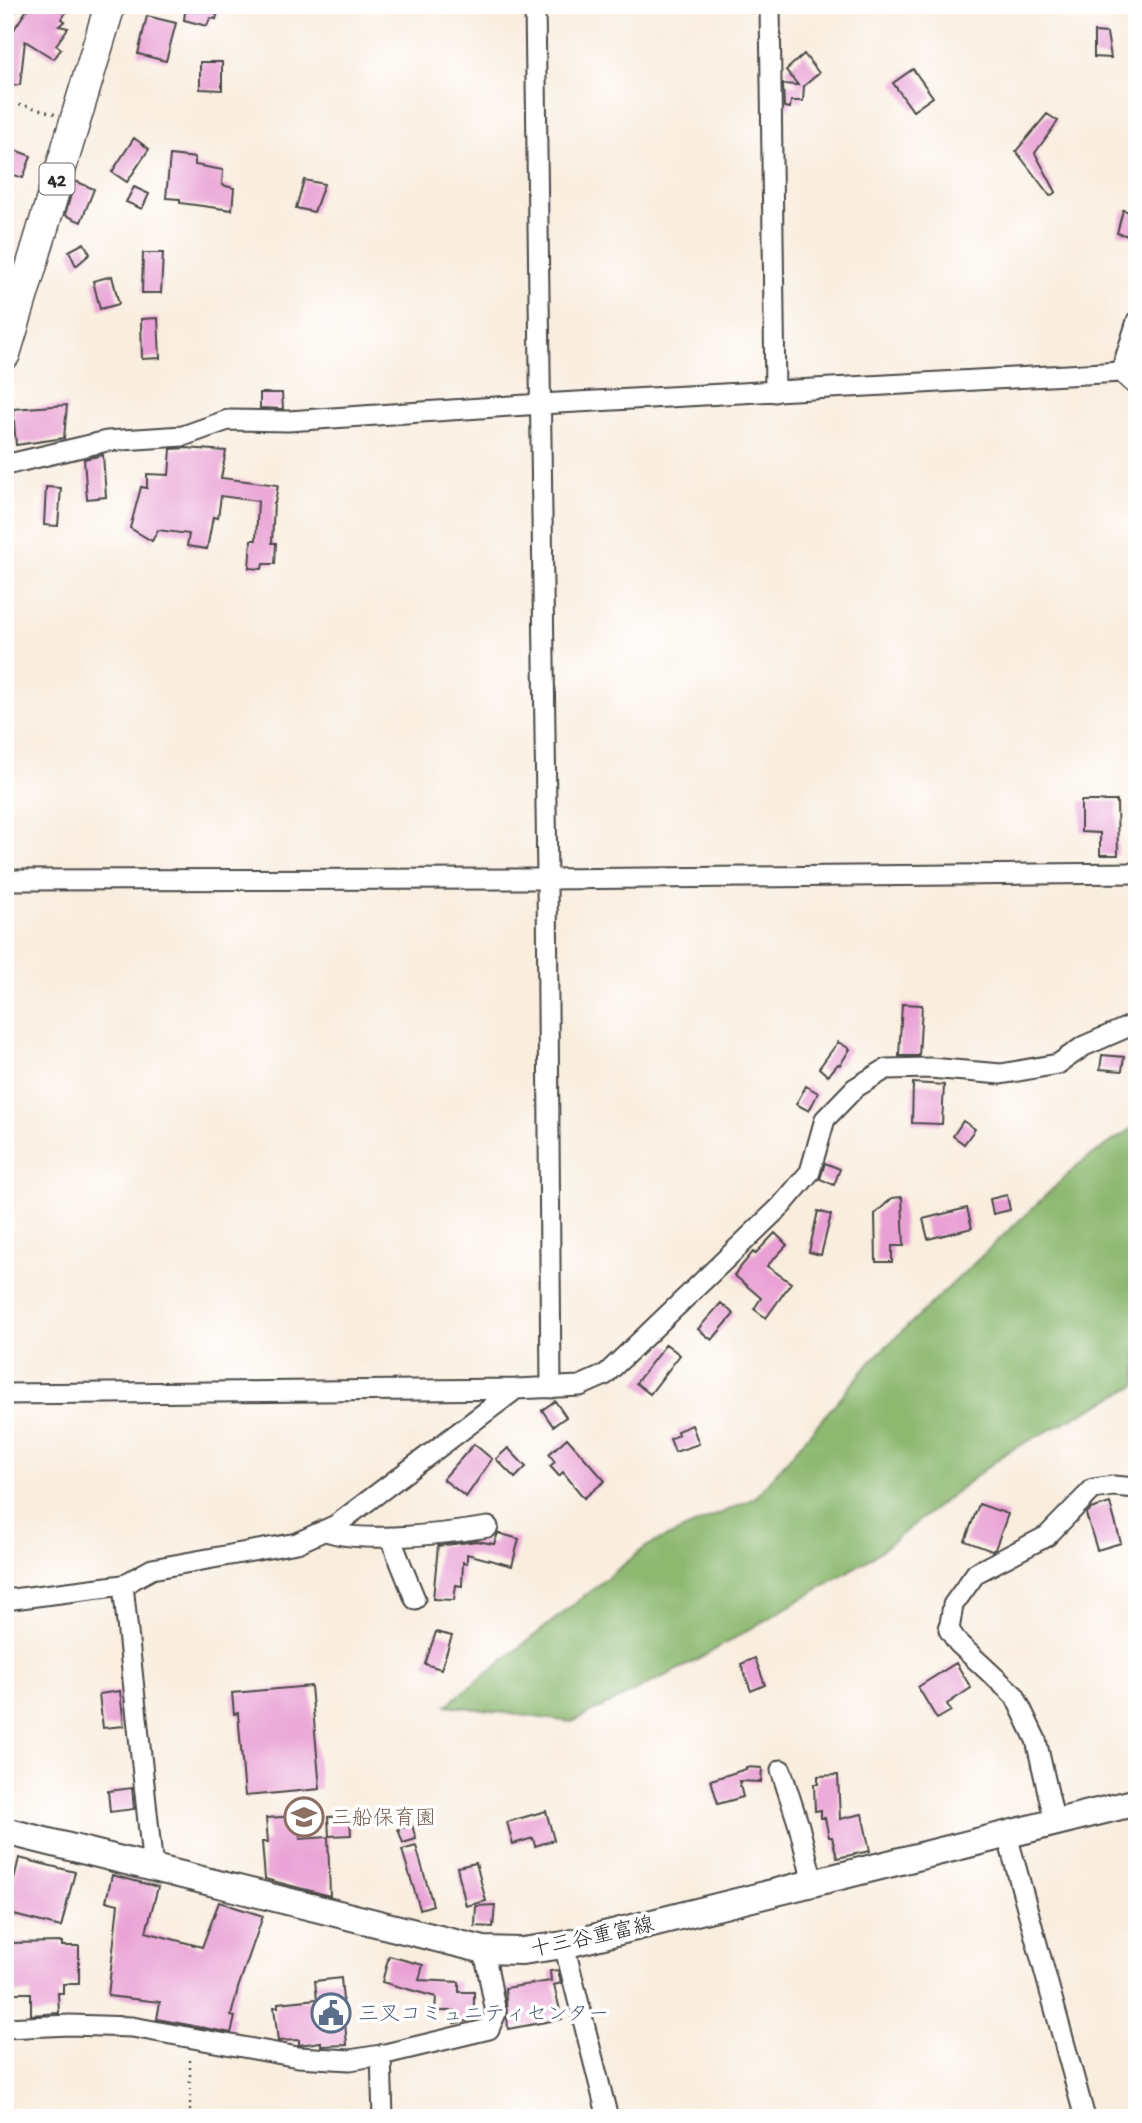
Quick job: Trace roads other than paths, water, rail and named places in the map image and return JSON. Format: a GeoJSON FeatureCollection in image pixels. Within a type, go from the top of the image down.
{"type":"FeatureCollection","features":[{"type":"Feature","properties":{"kind":"main road","name":"42"},"geometry":{"type":"LineString","coordinates":[[5,354],[110,5]]}},
{"type":"Feature","properties":{"kind":"main road","name":"十三谷重富線"},"geometry":{"type":"LineString","coordinates":[[5,1831],[484,1950],[522,1951],[564,1945],[1137,1802]]}},
{"type":"Feature","properties":{"kind":"street"},"geometry":{"type":"LineString","coordinates":[[535,5],[551,1388]]}},
{"type":"Feature","properties":{"kind":"street"},"geometry":{"type":"LineString","coordinates":[[770,5],[775,392]]}},
{"type":"Feature","properties":{"kind":"street"},"geometry":{"type":"LineString","coordinates":[[1121,372],[1137,321]]}},
{"type":"Feature","properties":{"kind":"street"},"geometry":{"type":"LineString","coordinates":[[5,465],[107,441],[183,436],[228,420],[288,421],[541,404],[1121,372],[1137,386]]}},
{"type":"Feature","properties":{"kind":"street"},"geometry":{"type":"LineString","coordinates":[[5,880],[547,879],[1137,873]]}},
{"type":"Feature","properties":{"kind":"street"},"geometry":{"type":"LineString","coordinates":[[5,1394],[580,1387],[605,1375],[781,1206],[810,1172],[825,1119],[855,1088],[886,1069],[930,1068],[1001,1074],[1058,1064],[1084,1046],[1137,1023]]}},
{"type":"Feature","properties":{"kind":"street"},"geometry":{"type":"LineString","coordinates":[[5,1600],[123,1584],[152,1569],[297,1543],[336,1525],[516,1389]]}},
{"type":"Feature","properties":{"kind":"street"},"geometry":{"type":"LineString","coordinates":[[1055,1823],[1036,1740],[1014,1696],[958,1643],[948,1630],[953,1605],[976,1573],[1047,1536],[1093,1489],[1113,1486],[1137,1488]]}},
{"type":"Feature","properties":{"kind":"street"},"geometry":{"type":"LineString","coordinates":[[324,1530],[335,1535],[390,1537],[488,1527]]}},
{"type":"Feature","properties":{"kind":"street"},"geometry":{"type":"LineString","coordinates":[[390,1537],[415,1599]]}},
{"type":"Feature","properties":{"kind":"street"},"geometry":{"type":"LineString","coordinates":[[123,1584],[153,1869]]}},
{"type":"Feature","properties":{"kind":"street"},"geometry":{"type":"LineString","coordinates":[[781,1770],[813,1883]]}},
{"type":"Feature","properties":{"kind":"street"},"geometry":{"type":"LineString","coordinates":[[1007,1835],[1085,2118]]}},
{"type":"Feature","properties":{"kind":"street"},"geometry":{"type":"LineString","coordinates":[[564,1945],[608,2118]]}},
{"type":"Feature","properties":{"kind":"street"},"geometry":{"type":"LineString","coordinates":[[5,2028],[70,2025],[132,2027],[298,2057],[350,2060],[381,2055],[489,2029],[496,2013],[484,1950]]}},
{"type":"Feature","properties":{"kind":"street"},"geometry":{"type":"LineString","coordinates":[[381,2055],[383,2118]]}},
{"type":"Feature","properties":{"kind":"place","name":"三船保育園"},"geometry":{"type":"Point","coordinates":[304,1817]}},
{"type":"Feature","properties":{"kind":"place","name":"三叉コミュニティセンター"},"geometry":{"type":"Point","coordinates":[331,2013]}}]}
